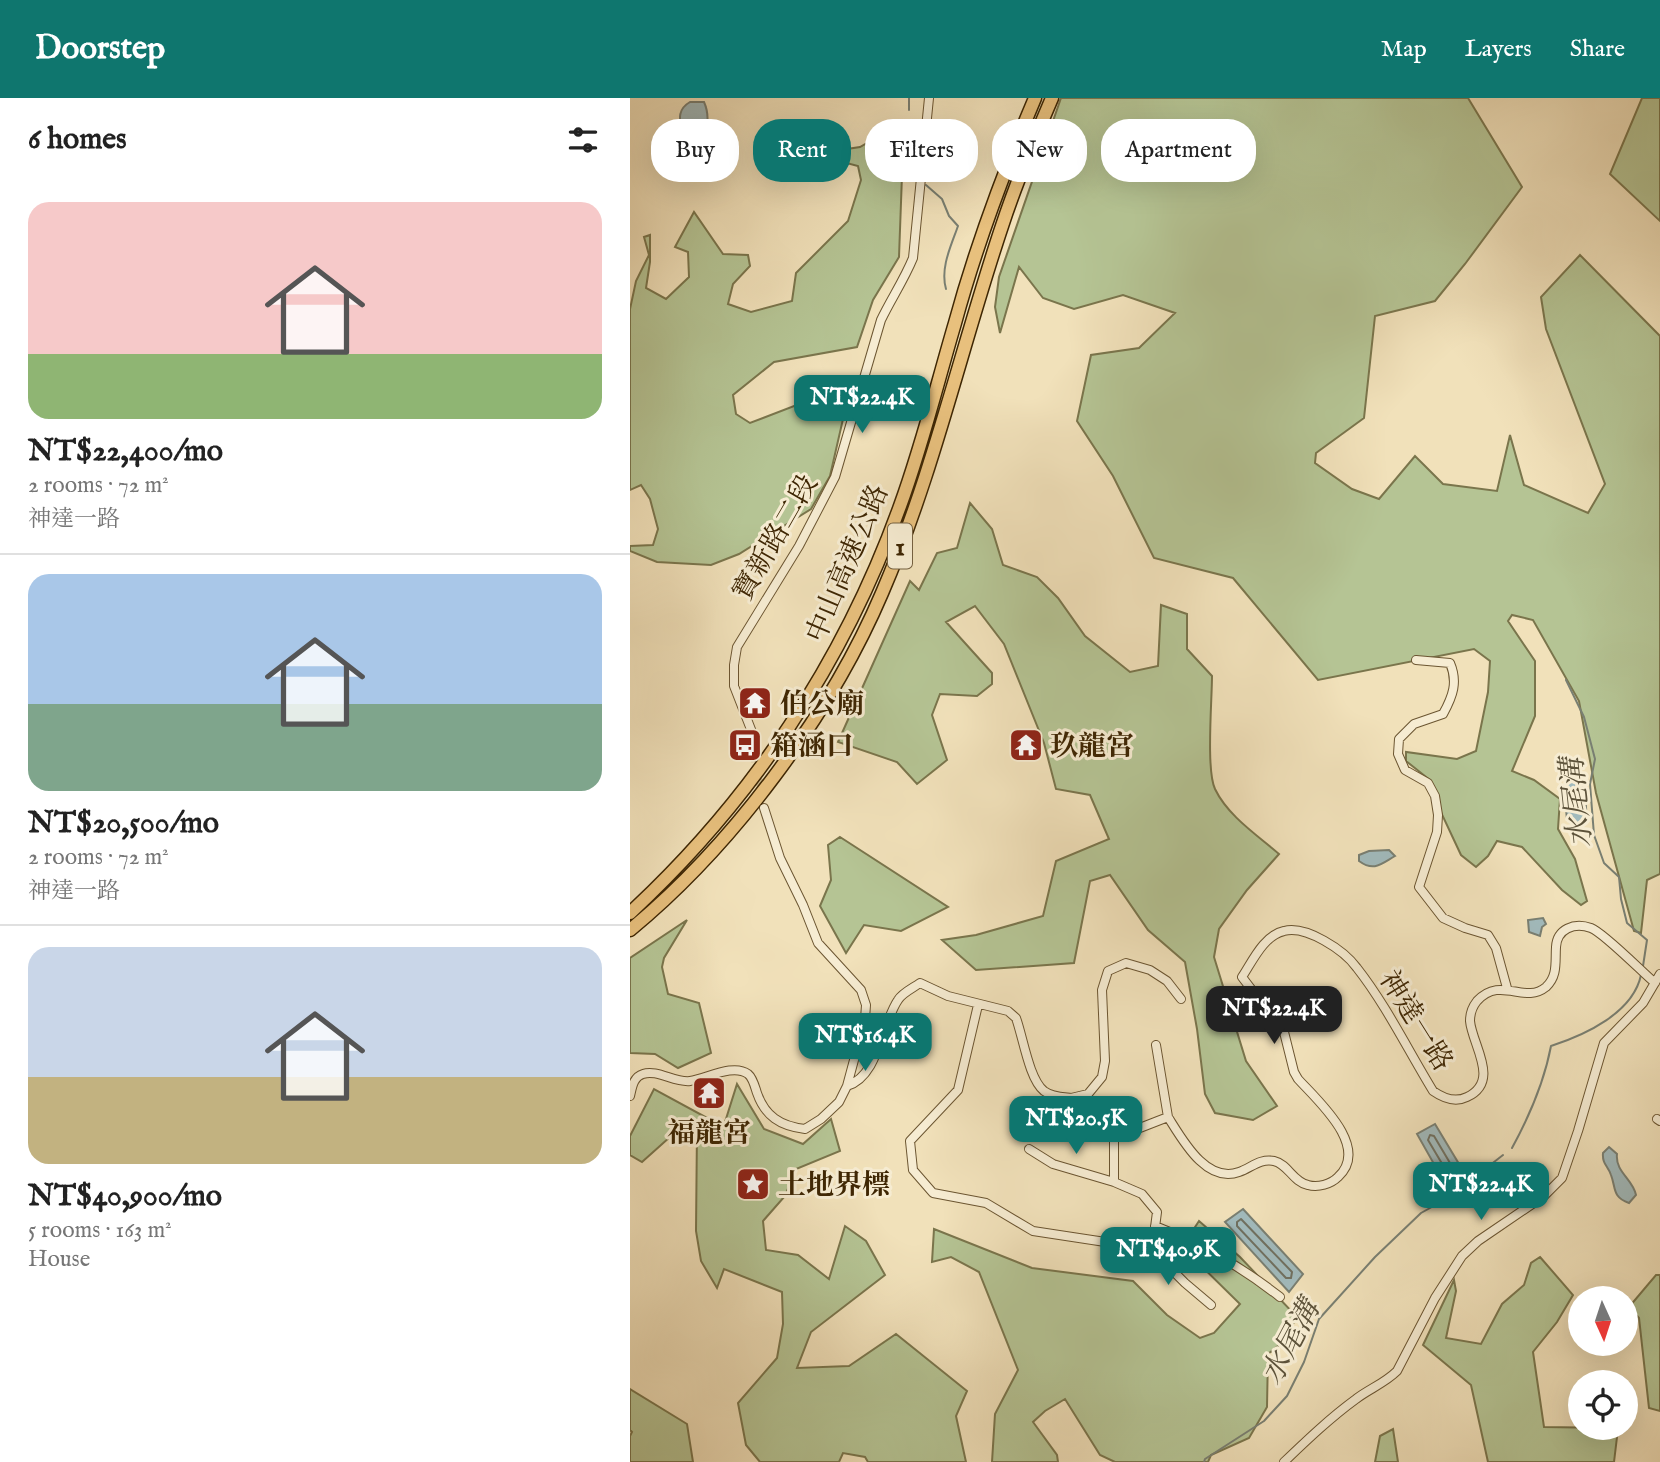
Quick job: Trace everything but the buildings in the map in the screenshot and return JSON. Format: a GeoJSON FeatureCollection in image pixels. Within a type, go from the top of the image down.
{"type":"FeatureCollection","features":[{"type":"Feature","properties":{"kind":"highway","name":"中山高速公路"},"geometry":{"type":"LineString","coordinates":[[630,913],[743,791],[810,698],[845,632],[878,562],[900,505],[999,185],[1035,98]]}},
{"type":"Feature","properties":{"kind":"highway","name":"中山高速公路"},"geometry":{"type":"LineString","coordinates":[[630,930],[693,872],[745,812],[818,713],[867,624],[882,594],[919,497],[1002,225],[1052,98]]}},
{"type":"Feature","properties":{"kind":"street","name":"寶新路二段"},"geometry":{"type":"LineString","coordinates":[[754,754],[752,732],[734,686],[737,648],[799,545],[835,477],[881,320],[913,258],[929,98]]}},
{"type":"Feature","properties":{"kind":"street"},"geometry":{"type":"LineString","coordinates":[[1416,660],[1450,663],[1456,677],[1452,698],[1443,714],[1415,724],[1399,739],[1398,754],[1405,770],[1428,783],[1438,815],[1437,832],[1419,887],[1443,918],[1488,935],[1496,948],[1507,988]]}},
{"type":"Feature","properties":{"kind":"street"},"geometry":{"type":"LineString","coordinates":[[630,1096],[635,1080],[642,1074],[653,1073],[689,1082],[741,1071],[747,1073],[753,1081],[768,1114],[784,1126],[805,1129],[821,1119],[839,1102],[847,1086],[865,1019],[866,1005],[861,990],[818,943],[780,858],[764,808]]}},
{"type":"Feature","properties":{"kind":"street","name":"神達一路"},"geometry":{"type":"LineString","coordinates":[[1168,1117],[1185,1143],[1205,1166],[1217,1172],[1236,1174],[1261,1161],[1276,1161],[1285,1167],[1294,1179],[1317,1186],[1336,1179],[1345,1169],[1347,1145],[1341,1128],[1297,1079],[1284,1032],[1242,977],[1265,944],[1282,931],[1301,929],[1313,934],[1356,965],[1433,1091],[1450,1099],[1465,1099],[1480,1086],[1484,1075],[1470,1024],[1475,1004],[1485,994],[1495,990],[1507,988],[1533,994],[1545,987],[1553,977],[1558,938],[1565,929],[1575,925],[1592,928],[1656,983]]}},
{"type":"Feature","properties":{"kind":"street"},"geometry":{"type":"LineString","coordinates":[[847,1086],[857,1083],[871,1063],[898,998],[920,983],[948,996],[1008,1011],[1016,1018],[1035,1079],[1043,1090],[1054,1096],[1071,1098],[1088,1094],[1102,1077],[1105,1061],[1102,990],[1108,971],[1126,963],[1150,970],[1167,981],[1181,999]]}},
{"type":"Feature","properties":{"kind":"street"},"geometry":{"type":"LineString","coordinates":[[1284,1462],[1348,1405],[1388,1380],[1397,1371],[1462,1256],[1478,1241],[1544,1196],[1562,1178],[1604,1044],[1643,1003],[1660,974]]}},
{"type":"Feature","properties":{"kind":"street"},"geometry":{"type":"LineString","coordinates":[[978,1005],[958,1090],[910,1141],[913,1170],[933,1194],[986,1203],[1033,1231],[1138,1247],[1147,1245],[1153,1235],[1157,1212],[1142,1194],[1114,1182],[1053,1164],[1029,1149]]}},
{"type":"Feature","properties":{"kind":"street"},"geometry":{"type":"LineString","coordinates":[[1071,1098],[1081,1118],[1090,1127],[1114,1138],[1168,1117],[1156,1045]]}},
{"type":"Feature","properties":{"kind":"street"},"geometry":{"type":"LineString","coordinates":[[1114,1138],[1114,1182]]}},
{"type":"Feature","properties":{"kind":"street"},"geometry":{"type":"LineString","coordinates":[[1155,1226],[1197,1243],[1247,1270],[1280,1297]]}},
{"type":"Feature","properties":{"kind":"street"},"geometry":{"type":"LineString","coordinates":[[1147,1245],[1211,1305]]}},
{"type":"Feature","properties":{"kind":"green space"},"geometry":{"type":"Polygon","coordinates":[[[1061,98],[1468,98],[1522,187],[1435,301],[1375,316],[1364,418],[1316,453],[1315,463],[1352,489],[1379,499],[1415,456],[1443,484],[1497,491],[1510,435],[1524,485],[1588,513],[1605,484],[1546,329],[1541,297],[1580,255],[1660,336],[1660,874],[1647,880],[1641,933],[1634,931],[1596,793],[1579,701],[1533,620],[1512,615],[1508,621],[1535,661],[1535,716],[1512,771],[1534,780],[1560,799],[1558,829],[1575,859],[1587,901],[1581,905],[1562,890],[1522,847],[1497,841],[1488,856],[1476,867],[1461,855],[1438,806],[1430,780],[1406,761],[1406,752],[1457,759],[1476,751],[1488,692],[1490,661],[1474,649],[1318,680],[1233,578],[1154,558],[1113,476],[1077,421],[1091,355],[1139,348],[1175,313],[1123,295],[1074,309],[1043,298],[1019,267],[1000,333],[995,307],[999,277],[1032,182],[1087,182],[1087,119],[1054,119],[1061,98]]]}},
{"type":"Feature","properties":{"kind":"green space"},"geometry":{"type":"Polygon","coordinates":[[[1642,98],[1660,98],[1660,221],[1610,174],[1642,98]]]}},
{"type":"Feature","properties":{"kind":"green space"},"geometry":{"type":"Polygon","coordinates":[[[865,144],[865,182],[902,182],[899,257],[873,300],[857,347],[774,362],[733,395],[736,414],[750,423],[851,384],[830,476],[811,509],[739,554],[711,565],[657,562],[630,551],[630,546],[653,545],[658,529],[650,499],[641,485],[630,490],[630,309],[636,281],[649,255],[644,237],[650,235],[650,262],[646,288],[666,299],[689,277],[688,252],[675,247],[694,212],[723,254],[748,255],[750,266],[733,284],[728,304],[751,312],[792,301],[796,273],[848,221],[861,180],[858,166],[851,164],[851,148],[865,144]]]}},
{"type":"Feature","properties":{"kind":"green space"},"geometry":{"type":"Polygon","coordinates":[[[970,503],[992,529],[1003,565],[1037,577],[1058,598],[1085,636],[1130,672],[1158,666],[1161,605],[1187,614],[1187,649],[1212,676],[1210,751],[1215,789],[1227,808],[1279,854],[1247,890],[1219,929],[1214,957],[1246,1061],[1277,1106],[1253,1120],[1215,1113],[1205,1094],[1185,962],[1148,930],[1110,875],[1090,881],[1074,963],[976,970],[942,940],[976,935],[1043,916],[1056,861],[1109,839],[1090,795],[1056,789],[1044,743],[1004,644],[975,606],[946,622],[992,673],[992,684],[977,696],[940,694],[932,715],[947,760],[917,784],[897,762],[838,742],[910,581],[919,590],[937,553],[957,548],[970,503]]]}},
{"type":"Feature","properties":{"kind":"green space"},"geometry":{"type":"Polygon","coordinates":[[[840,837],[948,907],[901,931],[864,925],[846,953],[820,906],[831,880],[828,845],[840,837]]]}},
{"type":"Feature","properties":{"kind":"green space"},"geometry":{"type":"Polygon","coordinates":[[[687,920],[664,958],[662,967],[668,994],[699,1003],[711,1053],[678,1068],[655,1054],[630,1053],[630,958],[687,920]]]}},
{"type":"Feature","properties":{"kind":"green space"},"geometry":{"type":"Polygon","coordinates":[[[737,1084],[764,1129],[803,1144],[831,1119],[840,1151],[796,1169],[785,1196],[763,1221],[766,1250],[798,1255],[829,1279],[845,1226],[866,1241],[885,1275],[811,1332],[797,1368],[849,1366],[896,1334],[967,1391],[956,1416],[966,1462],[868,1462],[865,1457],[843,1453],[839,1462],[760,1462],[746,1445],[738,1403],[777,1358],[783,1324],[782,1292],[724,1269],[717,1288],[701,1261],[696,1231],[697,1129],[680,1128],[642,1162],[630,1155],[630,1136],[654,1089],[709,1119],[725,1122],[737,1084]]]}},
{"type":"Feature","properties":{"kind":"green space"},"geometry":{"type":"Polygon","coordinates":[[[1199,1221],[1240,1257],[1296,1316],[1288,1338],[1268,1354],[1267,1407],[1249,1438],[1211,1455],[1208,1462],[1115,1462],[1100,1455],[1065,1399],[1033,1422],[1057,1455],[1058,1462],[992,1462],[995,1414],[1018,1370],[979,1272],[951,1257],[932,1262],[934,1229],[1032,1268],[1133,1281],[1167,1315],[1200,1338],[1214,1333],[1240,1304],[1182,1247],[1199,1221]]]}},
{"type":"Feature","properties":{"kind":"green space"},"geometry":{"type":"Polygon","coordinates":[[[1540,1257],[1568,1289],[1568,1303],[1533,1352],[1544,1427],[1568,1427],[1568,1440],[1617,1440],[1614,1462],[1488,1462],[1471,1385],[1423,1345],[1454,1280],[1456,1291],[1446,1338],[1481,1344],[1502,1304],[1524,1285],[1531,1263],[1540,1257]]]}},
{"type":"Feature","properties":{"kind":"green space"},"geometry":{"type":"Polygon","coordinates":[[[1656,1275],[1660,1275],[1660,1411],[1649,1408],[1638,1296],[1656,1275]]]}},
{"type":"Feature","properties":{"kind":"green space"},"geometry":{"type":"Polygon","coordinates":[[[630,1389],[687,1424],[693,1462],[630,1462],[630,1389]]]}},
{"type":"Feature","properties":{"kind":"green space"},"geometry":{"type":"Polygon","coordinates":[[[1393,1429],[1398,1462],[1375,1462],[1380,1436],[1393,1429]]]}},
{"type":"Feature","properties":{"kind":"water"},"geometry":{"type":"Polygon","coordinates":[[[690,102],[704,102],[707,119],[680,119],[690,102]]]}},
{"type":"Feature","properties":{"kind":"water"},"geometry":{"type":"Polygon","coordinates":[[[1584,778],[1587,822],[1572,824],[1567,820],[1564,786],[1571,780],[1584,778]]]}},
{"type":"Feature","properties":{"kind":"water"},"geometry":{"type":"Polygon","coordinates":[[[1389,850],[1395,856],[1377,866],[1369,866],[1359,861],[1359,855],[1369,851],[1389,850]]]}},
{"type":"Feature","properties":{"kind":"water"},"geometry":{"type":"Polygon","coordinates":[[[1543,918],[1546,924],[1542,927],[1540,936],[1529,932],[1528,920],[1543,918]]]}},
{"type":"Feature","properties":{"kind":"water"},"geometry":{"type":"Polygon","coordinates":[[[1435,1124],[1462,1169],[1443,1180],[1417,1134],[1435,1124]]]}},
{"type":"Feature","properties":{"kind":"water"},"geometry":{"type":"Polygon","coordinates":[[[1609,1147],[1617,1154],[1619,1166],[1634,1189],[1636,1195],[1629,1203],[1617,1195],[1604,1162],[1603,1153],[1609,1147]]]}},
{"type":"Feature","properties":{"kind":"water"},"geometry":{"type":"Polygon","coordinates":[[[1243,1209],[1303,1274],[1289,1292],[1225,1222],[1243,1209]]]}},
{"type":"Feature","properties":{"kind":"waterway"},"geometry":{"type":"LineString","coordinates":[[909,98],[909,110]]}},
{"type":"Feature","properties":{"kind":"waterway"},"geometry":{"type":"LineString","coordinates":[[926,185],[942,199],[949,216],[958,226],[945,265],[946,289]]}},
{"type":"Feature","properties":{"kind":"waterway","name":"水尾溝"},"geometry":{"type":"LineString","coordinates":[[1566,680],[1584,717],[1595,759],[1590,784],[1594,835],[1604,863],[1619,877],[1627,923],[1647,940],[1643,966]]}},
{"type":"Feature","properties":{"kind":"waterway","name":"水尾溝"},"geometry":{"type":"LineString","coordinates":[[1512,1148],[1536,1098],[1551,1046],[1606,1021],[1628,1001],[1641,975]]}},
{"type":"Feature","properties":{"kind":"waterway","name":"水尾溝"},"geometry":{"type":"LineString","coordinates":[[1204,1462],[1264,1421],[1287,1396],[1304,1362],[1319,1319],[1375,1257],[1421,1213],[1448,1198],[1503,1155]]}},
{"type":"Feature","properties":{"kind":"tunnel"},"geometry":{"type":"LineString","coordinates":[[754,754],[761,795]]}},
{"type":"Feature","properties":{"kind":"place","name":"伯公廟"},"geometry":{"type":"Point","coordinates":[755,703]}},
{"type":"Feature","properties":{"kind":"place","name":"箱涵口"},"geometry":{"type":"Point","coordinates":[745,745]}},
{"type":"Feature","properties":{"kind":"place","name":"玖龍宮"},"geometry":{"type":"Point","coordinates":[1026,745]}},
{"type":"Feature","properties":{"kind":"place","name":"福龍宮"},"geometry":{"type":"Point","coordinates":[709,1093]}},
{"type":"Feature","properties":{"kind":"place","name":"土地界標"},"geometry":{"type":"Point","coordinates":[753,1184]}}]}
